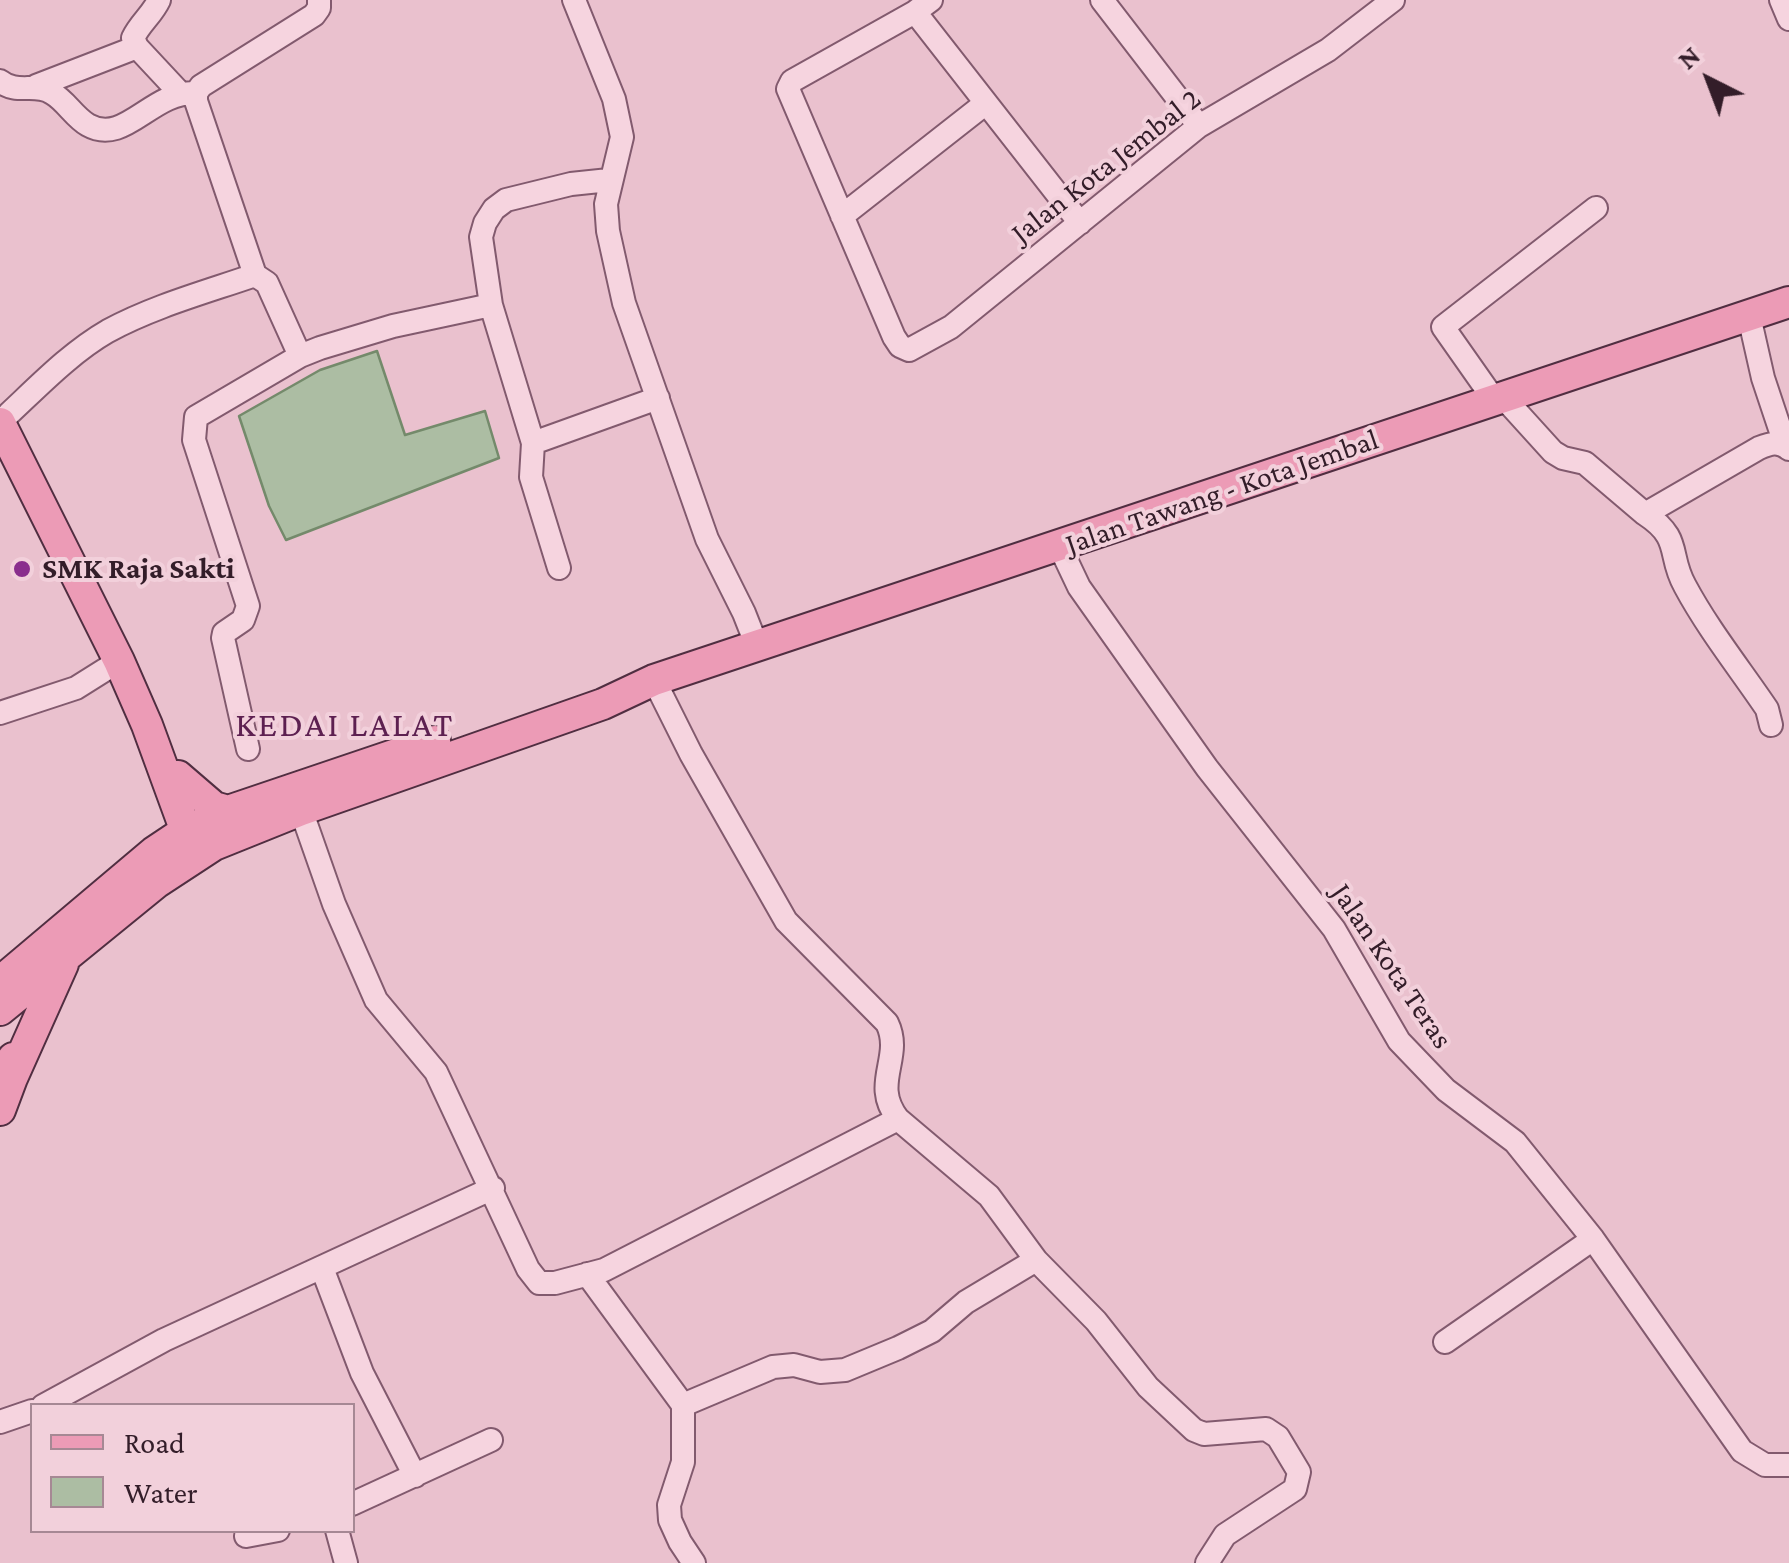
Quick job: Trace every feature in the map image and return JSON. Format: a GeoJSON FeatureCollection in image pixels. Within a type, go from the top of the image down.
{"type":"FeatureCollection","features":[{"type":"Feature","properties":{"kind":"main road","name":"Jalan Tawang - Kota Jembal"},"geometry":{"type":"LineString","coordinates":[[204,833],[300,810],[603,704],[654,680],[1789,302]]}},
{"type":"Feature","properties":{"kind":"main road"},"geometry":{"type":"LineString","coordinates":[[0,422],[119,660],[172,780],[204,833]]}},
{"type":"Feature","properties":{"kind":"main road","name":"Jalan Tawang - Kota Jembal"},"geometry":{"type":"LineString","coordinates":[[204,833],[596,687],[654,680]]}},
{"type":"Feature","properties":{"kind":"main road"},"geometry":{"type":"LineString","coordinates":[[2,999],[66,956],[204,833],[214,806],[172,780]]}},
{"type":"Feature","properties":{"kind":"main road"},"geometry":{"type":"LineString","coordinates":[[154,852],[172,780]]}},
{"type":"Feature","properties":{"kind":"main road"},"geometry":{"type":"LineString","coordinates":[[2,999],[154,852],[204,833]]}},
{"type":"Feature","properties":{"kind":"main road"},"geometry":{"type":"LineString","coordinates":[[0,1110],[66,956]]}},
{"type":"Feature","properties":{"kind":"main road"},"geometry":{"type":"LineString","coordinates":[[2,999],[13,1030],[12,1078]]}},
{"type":"Feature","properties":{"kind":"street"},"geometry":{"type":"LineString","coordinates":[[159,0],[152,16],[133,38],[137,47],[196,101],[254,275]]}},
{"type":"Feature","properties":{"kind":"street"},"geometry":{"type":"LineString","coordinates":[[36,86],[53,93],[84,124],[100,131],[120,128],[167,97],[201,86],[314,15],[320,8],[319,0]]}},
{"type":"Feature","properties":{"kind":"street"},"geometry":{"type":"LineString","coordinates":[[574,0],[614,100],[622,138],[606,204],[624,303],[707,539],[756,646]]}},
{"type":"Feature","properties":{"kind":"street"},"geometry":{"type":"LineString","coordinates":[[1102,0],[1200,126]]}},
{"type":"Feature","properties":{"kind":"street","name":"Jalan Kota Jembal 2"},"geometry":{"type":"LineString","coordinates":[[842,216],[894,337],[908,350],[951,327],[1200,126],[1328,50],[1393,0]]}},
{"type":"Feature","properties":{"kind":"street"},"geometry":{"type":"LineString","coordinates":[[1780,0],[1789,19]]}},
{"type":"Feature","properties":{"kind":"street"},"geometry":{"type":"LineString","coordinates":[[986,102],[842,216],[788,89],[792,81],[923,6],[986,102],[1080,223]]}},
{"type":"Feature","properties":{"kind":"street"},"geometry":{"type":"LineString","coordinates":[[0,82],[20,90],[36,86],[137,47]]}},
{"type":"Feature","properties":{"kind":"street"},"geometry":{"type":"LineString","coordinates":[[559,568],[530,477],[533,443],[491,305],[481,237],[485,222],[506,200],[609,180]]}},
{"type":"Feature","properties":{"kind":"street"},"geometry":{"type":"LineString","coordinates":[[1596,208],[1443,327],[1500,400],[1553,452],[1562,458],[1585,462],[1666,531],[1684,585],[1768,709],[1771,724]]}},
{"type":"Feature","properties":{"kind":"street"},"geometry":{"type":"LineString","coordinates":[[0,422],[104,333],[140,315],[254,275],[270,288],[300,356]]}},
{"type":"Feature","properties":{"kind":"street"},"geometry":{"type":"LineString","coordinates":[[248,749],[223,638],[229,628],[243,620],[248,606],[194,440],[196,418],[300,356],[394,326],[491,305]]}},
{"type":"Feature","properties":{"kind":"street"},"geometry":{"type":"LineString","coordinates":[[1749,316],[1785,447]]}},
{"type":"Feature","properties":{"kind":"street"},"geometry":{"type":"LineString","coordinates":[[533,443],[658,398]]}},
{"type":"Feature","properties":{"kind":"street"},"geometry":{"type":"LineString","coordinates":[[1645,514],[1758,448],[1771,443],[1785,447]]}},
{"type":"Feature","properties":{"kind":"street","name":"Jalan Kota Teras"},"geometry":{"type":"LineString","coordinates":[[1060,547],[1079,587],[1207,768],[1334,929],[1398,1041],[1446,1090],[1515,1142],[1594,1240],[1742,1451],[1765,1465],[1789,1464]]}},
{"type":"Feature","properties":{"kind":"street"},"geometry":{"type":"LineString","coordinates":[[0,713],[76,688],[119,660]]}},
{"type":"Feature","properties":{"kind":"street"},"geometry":{"type":"LineString","coordinates":[[654,680],[690,754],[786,921],[887,1023],[893,1035],[885,1094],[898,1119],[990,1196],[1036,1260],[1096,1322],[1148,1387],[1194,1430],[1204,1434],[1266,1428],[1278,1437],[1299,1472],[1299,1481],[1288,1496],[1225,1535],[1207,1563]]}},
{"type":"Feature","properties":{"kind":"street"},"geometry":{"type":"LineString","coordinates":[[300,810],[334,904],[376,1000],[436,1072],[528,1269],[539,1283],[588,1274],[621,1261],[898,1119]]}},
{"type":"Feature","properties":{"kind":"street"},"geometry":{"type":"LineString","coordinates":[[48,1403],[164,1340],[492,1188]]}},
{"type":"Feature","properties":{"kind":"street"},"geometry":{"type":"LineString","coordinates":[[1446,1342],[1594,1240]]}},
{"type":"Feature","properties":{"kind":"street"},"geometry":{"type":"LineString","coordinates":[[683,1405],[773,1366],[794,1364],[820,1372],[844,1370],[898,1348],[932,1331],[966,1302],[1036,1260]]}},
{"type":"Feature","properties":{"kind":"street"},"geometry":{"type":"LineString","coordinates":[[322,1268],[362,1373],[415,1476]]}},
{"type":"Feature","properties":{"kind":"street"},"geometry":{"type":"LineString","coordinates":[[588,1274],[683,1405],[684,1462],[669,1505],[670,1520],[694,1563]]}},
{"type":"Feature","properties":{"kind":"street"},"geometry":{"type":"LineString","coordinates":[[0,1422],[30,1412]]}},
{"type":"Feature","properties":{"kind":"street"},"geometry":{"type":"LineString","coordinates":[[355,1503],[492,1440]]}},
{"type":"Feature","properties":{"kind":"street"},"geometry":{"type":"LineString","coordinates":[[246,1536],[262,1533]]}},
{"type":"Feature","properties":{"kind":"street"},"geometry":{"type":"LineString","coordinates":[[338,1533],[346,1563]]}},
{"type":"Feature","properties":{"kind":"water"},"geometry":{"type":"Polygon","coordinates":[[[377,351],[405,435],[485,411],[499,458],[286,540],[269,506],[239,416],[320,370],[377,351]]]}},
{"type":"Feature","properties":{"kind":"place","name":"SMK Raja Sakti"},"geometry":{"type":"Point","coordinates":[22,569]}},
{"type":"Feature","properties":{"kind":"district","name":"KEDAI LALAT"},"geometry":{"type":"Point","coordinates":[345,725]}}]}
